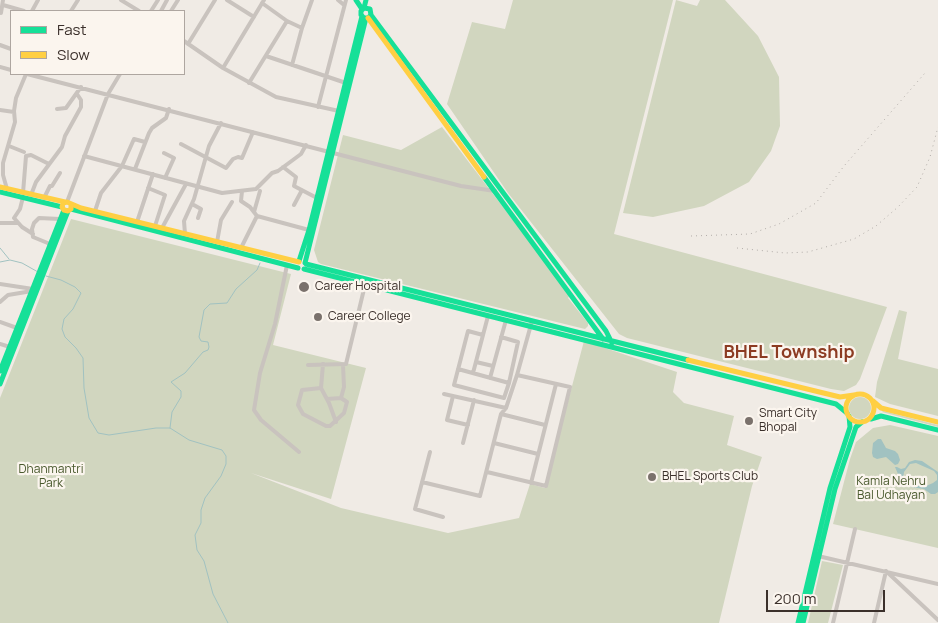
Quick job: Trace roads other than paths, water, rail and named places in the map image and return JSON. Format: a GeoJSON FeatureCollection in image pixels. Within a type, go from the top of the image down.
{"type":"FeatureCollection","features":[{"type":"Feature","properties":{"kind":"main road"},"geometry":{"type":"LineString","coordinates":[[302,264],[317,198],[331,152],[346,83],[366,17],[371,11],[356,0]]}},
{"type":"Feature","properties":{"kind":"main road"},"geometry":{"type":"LineString","coordinates":[[365,8],[366,0]]}},
{"type":"Feature","properties":{"kind":"main road"},"geometry":{"type":"LineString","coordinates":[[370,0],[360,13],[366,17],[502,192],[606,331],[615,349]]}},
{"type":"Feature","properties":{"kind":"main road"},"geometry":{"type":"LineString","coordinates":[[302,264],[366,17]]}},
{"type":"Feature","properties":{"kind":"main road"},"geometry":{"type":"LineString","coordinates":[[366,17],[603,339],[606,346]]}},
{"type":"Feature","properties":{"kind":"main road"},"geometry":{"type":"LineString","coordinates":[[0,187],[23,195],[287,265],[302,264],[366,285],[461,306],[488,316],[532,324]]}},
{"type":"Feature","properties":{"kind":"main road"},"geometry":{"type":"LineString","coordinates":[[0,192],[31,195],[67,206],[155,226],[559,331],[615,349],[836,404],[857,421],[880,416],[938,430]]}},
{"type":"Feature","properties":{"kind":"main road"},"geometry":{"type":"LineString","coordinates":[[43,270],[50,244],[67,206]]}},
{"type":"Feature","properties":{"kind":"main road"},"geometry":{"type":"LineString","coordinates":[[0,384],[8,358],[67,206]]}},
{"type":"Feature","properties":{"kind":"main road"},"geometry":{"type":"LineString","coordinates":[[0,371],[8,358],[17,328],[39,280]]}},
{"type":"Feature","properties":{"kind":"main road"},"geometry":{"type":"LineString","coordinates":[[559,331],[603,339],[840,397],[863,394],[881,408],[938,422]]}},
{"type":"Feature","properties":{"kind":"main road"},"geometry":{"type":"LineString","coordinates":[[798,623],[844,454],[850,426],[846,405],[854,395]]}},
{"type":"Feature","properties":{"kind":"main road"},"geometry":{"type":"LineString","coordinates":[[844,454],[856,427],[871,418],[874,410],[873,401]]}},
{"type":"Feature","properties":{"kind":"main road"},"geometry":{"type":"LineString","coordinates":[[803,623],[817,556]]}},
{"type":"Feature","properties":{"kind":"street"},"geometry":{"type":"LineString","coordinates":[[122,0],[137,10]]}},
{"type":"Feature","properties":{"kind":"street"},"geometry":{"type":"LineString","coordinates":[[188,44],[215,0]]}},
{"type":"Feature","properties":{"kind":"street"},"geometry":{"type":"LineString","coordinates":[[227,0],[254,17]]}},
{"type":"Feature","properties":{"kind":"street"},"geometry":{"type":"LineString","coordinates":[[292,65],[312,0]]}},
{"type":"Feature","properties":{"kind":"street"},"geometry":{"type":"LineString","coordinates":[[338,0],[344,5]]}},
{"type":"Feature","properties":{"kind":"street"},"geometry":{"type":"LineString","coordinates":[[318,107],[346,0]]}},
{"type":"Feature","properties":{"kind":"street"},"geometry":{"type":"LineString","coordinates":[[1,13],[2,2],[21,10]]}},
{"type":"Feature","properties":{"kind":"street"},"geometry":{"type":"LineString","coordinates":[[223,68],[263,2],[287,20],[302,28]]}},
{"type":"Feature","properties":{"kind":"street"},"geometry":{"type":"LineString","coordinates":[[249,83],[287,20]]}},
{"type":"Feature","properties":{"kind":"street"},"geometry":{"type":"LineString","coordinates":[[185,42],[223,68],[276,97],[339,111]]}},
{"type":"Feature","properties":{"kind":"street"},"geometry":{"type":"LineString","coordinates":[[266,56],[346,83]]}},
{"type":"Feature","properties":{"kind":"street"},"geometry":{"type":"LineString","coordinates":[[7,189],[3,175],[3,163],[15,122],[16,98],[26,75]]}},
{"type":"Feature","properties":{"kind":"street"},"geometry":{"type":"LineString","coordinates":[[30,75],[169,109],[461,186],[502,192]]}},
{"type":"Feature","properties":{"kind":"street"},"geometry":{"type":"LineString","coordinates":[[67,206],[108,94],[119,75]]}},
{"type":"Feature","properties":{"kind":"street"},"geometry":{"type":"LineString","coordinates":[[56,109],[66,108],[81,87]]}},
{"type":"Feature","properties":{"kind":"street"},"geometry":{"type":"LineString","coordinates":[[31,195],[36,182],[62,147],[65,136],[81,107],[81,100],[77,94]]}},
{"type":"Feature","properties":{"kind":"street"},"geometry":{"type":"LineString","coordinates":[[135,169],[152,128],[166,118],[169,109]]}},
{"type":"Feature","properties":{"kind":"street"},"geometry":{"type":"LineString","coordinates":[[0,110],[14,112]]}},
{"type":"Feature","properties":{"kind":"street"},"geometry":{"type":"LineString","coordinates":[[185,234],[184,221],[198,187],[212,137],[221,123]]}},
{"type":"Feature","properties":{"kind":"street"},"geometry":{"type":"LineString","coordinates":[[181,144],[227,167],[238,157],[242,158],[253,132]]}},
{"type":"Feature","properties":{"kind":"street"},"geometry":{"type":"LineString","coordinates":[[94,211],[101,194],[122,166],[134,139],[145,142]]}},
{"type":"Feature","properties":{"kind":"street"},"geometry":{"type":"LineString","coordinates":[[84,156],[220,193],[256,189],[272,173],[284,167],[301,154],[306,145]]}},
{"type":"Feature","properties":{"kind":"street"},"geometry":{"type":"LineString","coordinates":[[9,146],[24,152]]}},
{"type":"Feature","properties":{"kind":"street"},"geometry":{"type":"LineString","coordinates":[[164,153],[174,158],[165,178]]}},
{"type":"Feature","properties":{"kind":"street"},"geometry":{"type":"LineString","coordinates":[[49,164],[31,155],[26,156],[23,195],[20,208],[14,218],[33,234],[34,238],[50,244]]}},
{"type":"Feature","properties":{"kind":"street"},"geometry":{"type":"LineString","coordinates":[[127,156],[139,159]]}},
{"type":"Feature","properties":{"kind":"street"},"geometry":{"type":"LineString","coordinates":[[284,167],[296,177],[294,186],[317,198]]}},
{"type":"Feature","properties":{"kind":"street"},"geometry":{"type":"LineString","coordinates":[[44,198],[60,173]]}},
{"type":"Feature","properties":{"kind":"street"},"geometry":{"type":"LineString","coordinates":[[137,222],[153,174]]}},
{"type":"Feature","properties":{"kind":"street"},"geometry":{"type":"LineString","coordinates":[[162,228],[186,184]]}},
{"type":"Feature","properties":{"kind":"street"},"geometry":{"type":"LineString","coordinates":[[148,188],[165,195],[155,226]]}},
{"type":"Feature","properties":{"kind":"street"},"geometry":{"type":"LineString","coordinates":[[242,190],[241,201],[255,214],[309,230]]}},
{"type":"Feature","properties":{"kind":"street"},"geometry":{"type":"LineString","coordinates":[[294,205],[302,190]]}},
{"type":"Feature","properties":{"kind":"street"},"geometry":{"type":"LineString","coordinates":[[241,248],[255,214],[260,191]]}},
{"type":"Feature","properties":{"kind":"street"},"geometry":{"type":"LineString","coordinates":[[217,242],[221,220],[232,202]]}},
{"type":"Feature","properties":{"kind":"street"},"geometry":{"type":"LineString","coordinates":[[192,204],[201,208],[198,218]]}},
{"type":"Feature","properties":{"kind":"street"},"geometry":{"type":"LineString","coordinates":[[33,234],[34,223],[39,218],[60,219]]}},
{"type":"Feature","properties":{"kind":"street"},"geometry":{"type":"LineString","coordinates":[[0,223],[18,223]]}},
{"type":"Feature","properties":{"kind":"street"},"geometry":{"type":"LineString","coordinates":[[287,265],[275,324],[260,373],[254,410],[261,420],[299,452]]}},
{"type":"Feature","properties":{"kind":"street"},"geometry":{"type":"LineString","coordinates":[[0,284],[33,290]]}},
{"type":"Feature","properties":{"kind":"street"},"geometry":{"type":"LineString","coordinates":[[341,398],[344,387],[343,365],[346,364],[366,285]]}},
{"type":"Feature","properties":{"kind":"street"},"geometry":{"type":"LineString","coordinates":[[0,302],[8,295],[33,290]]}},
{"type":"Feature","properties":{"kind":"street"},"geometry":{"type":"LineString","coordinates":[[473,373],[488,316]]}},
{"type":"Feature","properties":{"kind":"street"},"geometry":{"type":"LineString","coordinates":[[490,378],[506,320]]}},
{"type":"Feature","properties":{"kind":"street"},"geometry":{"type":"LineString","coordinates":[[0,322],[17,328]]}},
{"type":"Feature","properties":{"kind":"street"},"geometry":{"type":"LineString","coordinates":[[422,482],[480,496],[501,414],[506,408],[532,324]]}},
{"type":"Feature","properties":{"kind":"street"},"geometry":{"type":"LineString","coordinates":[[483,335],[468,331],[454,383],[455,386],[504,398],[518,342],[501,337]]}},
{"type":"Feature","properties":{"kind":"street"},"geometry":{"type":"LineString","coordinates":[[0,344],[10,347]]}},
{"type":"Feature","properties":{"kind":"street"},"geometry":{"type":"LineString","coordinates":[[476,362],[493,366]]}},
{"type":"Feature","properties":{"kind":"street"},"geometry":{"type":"LineString","coordinates":[[323,364],[321,388],[336,422]]}},
{"type":"Feature","properties":{"kind":"street"},"geometry":{"type":"LineString","coordinates":[[308,365],[343,365]]}},
{"type":"Feature","properties":{"kind":"street"},"geometry":{"type":"LineString","coordinates":[[458,369],[509,383]]}},
{"type":"Feature","properties":{"kind":"street"},"geometry":{"type":"LineString","coordinates":[[487,472],[546,486],[570,387],[517,375]]}},
{"type":"Feature","properties":{"kind":"street"},"geometry":{"type":"LineString","coordinates":[[531,483],[556,384]]}},
{"type":"Feature","properties":{"kind":"street"},"geometry":{"type":"LineString","coordinates":[[321,388],[302,390],[298,405],[300,412],[326,426],[330,426],[344,413],[347,402],[341,398],[327,398]]}},
{"type":"Feature","properties":{"kind":"street"},"geometry":{"type":"LineString","coordinates":[[444,394],[506,408]]}},
{"type":"Feature","properties":{"kind":"street"},"geometry":{"type":"LineString","coordinates":[[453,396],[447,420],[468,425]]}},
{"type":"Feature","properties":{"kind":"street"},"geometry":{"type":"LineString","coordinates":[[463,443],[474,400]]}},
{"type":"Feature","properties":{"kind":"street"},"geometry":{"type":"LineString","coordinates":[[501,414],[545,426]]}},
{"type":"Feature","properties":{"kind":"street"},"geometry":{"type":"LineString","coordinates":[[494,443],[538,454]]}},
{"type":"Feature","properties":{"kind":"street"},"geometry":{"type":"LineString","coordinates":[[430,452],[415,509],[443,517]]}},
{"type":"Feature","properties":{"kind":"street"},"geometry":{"type":"LineString","coordinates":[[833,623],[854,528]]}},
{"type":"Feature","properties":{"kind":"street"},"geometry":{"type":"LineString","coordinates":[[817,556],[938,584]]}},
{"type":"Feature","properties":{"kind":"street"},"geometry":{"type":"LineString","coordinates":[[886,572],[938,620]]}},
{"type":"Feature","properties":{"kind":"street"},"geometry":{"type":"LineString","coordinates":[[874,623],[886,572]]}},
{"type":"Feature","properties":{"kind":"water"},"geometry":{"type":"Polygon","coordinates":[[[881,439],[886,448],[898,454],[900,460],[898,464],[895,465],[886,457],[877,459],[873,457],[873,443],[881,439]]]}},
{"type":"Feature","properties":{"kind":"water"},"geometry":{"type":"Polygon","coordinates":[[[915,460],[922,461],[938,472],[938,492],[931,494],[924,489],[911,487],[901,481],[895,467],[905,468],[909,462],[915,460]],[[916,463],[910,464],[904,472],[903,479],[908,484],[926,486],[937,480],[937,475],[934,471],[916,463]]]}},
{"type":"Feature","properties":{"kind":"waterway"},"geometry":{"type":"LineString","coordinates":[[0,248],[9,259]]}},
{"type":"Feature","properties":{"kind":"waterway"},"geometry":{"type":"LineString","coordinates":[[0,262],[10,260],[22,263],[38,272]]}},
{"type":"Feature","properties":{"kind":"waterway"},"geometry":{"type":"LineString","coordinates":[[170,428],[172,412],[181,397],[181,391],[171,382],[185,373],[209,347],[208,342],[201,341],[199,337],[204,310],[210,304],[227,303],[236,289],[257,270],[260,263]]}},
{"type":"Feature","properties":{"kind":"waterway"},"geometry":{"type":"LineString","coordinates":[[46,276],[61,280],[75,287],[81,293],[73,309],[64,319],[62,329],[65,337],[83,358],[84,388],[89,418],[98,433],[109,435],[156,428],[170,428],[189,440],[222,450],[226,456],[226,464],[221,476],[205,498],[201,510],[201,523],[195,535],[197,550],[204,561],[213,594],[228,623]]}},
{"type":"Feature","properties":{"kind":"railway"},"geometry":{"type":"LineString","coordinates":[[691,236],[750,234],[779,224],[816,203],[844,166],[925,73]]}},
{"type":"Feature","properties":{"kind":"railway"},"geometry":{"type":"LineString","coordinates":[[737,248],[785,253],[808,252],[854,239],[876,226],[917,187],[930,157],[938,127]]}},
{"type":"Feature","properties":{"kind":"place","name":"Career Hospital"},"geometry":{"type":"Point","coordinates":[304,287]}},
{"type":"Feature","properties":{"kind":"place","name":"Career College"},"geometry":{"type":"Point","coordinates":[318,317]}},
{"type":"Feature","properties":{"kind":"place","name":"Smart City Bhopal"},"geometry":{"type":"Point","coordinates":[749,421]}},
{"type":"Feature","properties":{"kind":"place","name":"BHEL Sports Club"},"geometry":{"type":"Point","coordinates":[652,477]}},
{"type":"Feature","properties":{"kind":"district","name":"BHEL Township"},"geometry":{"type":"Point","coordinates":[789,353]}},
{"type":"Feature","properties":{"kind":"park label","name":"Dhanmantri Park"},"geometry":{"type":"Point","coordinates":[51,477]}},
{"type":"Feature","properties":{"kind":"park label","name":"Kamla Nehru Bal Udhayan"},"geometry":{"type":"Point","coordinates":[891,489]}}]}
